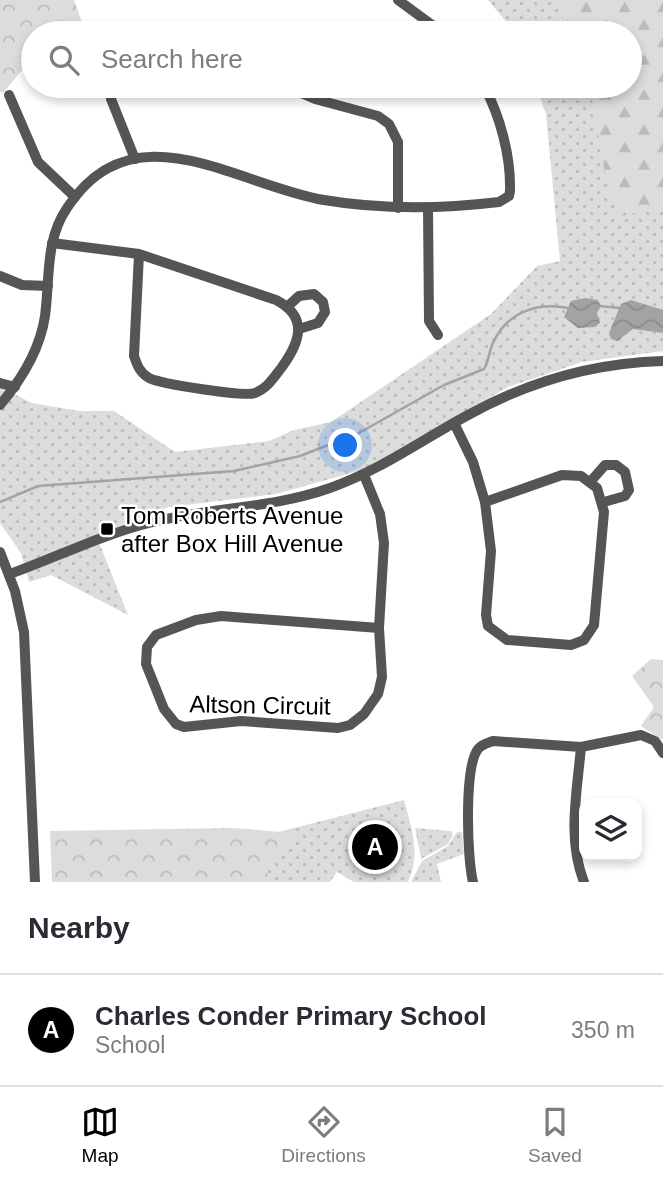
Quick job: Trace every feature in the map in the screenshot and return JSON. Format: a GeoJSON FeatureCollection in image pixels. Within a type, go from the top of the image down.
{"type":"FeatureCollection","features":[{"type":"Feature","properties":{"kind":"street"},"geometry":{"type":"LineString","coordinates":[[398,0],[427,21]]}},
{"type":"Feature","properties":{"kind":"street"},"geometry":{"type":"LineString","coordinates":[[9,95],[38,162],[75,197]]}},
{"type":"Feature","properties":{"kind":"street"},"geometry":{"type":"LineString","coordinates":[[111,98],[135,159]]}},
{"type":"Feature","properties":{"kind":"street"},"geometry":{"type":"LineString","coordinates":[[313,98],[378,116],[389,124],[398,142],[398,208]]}},
{"type":"Feature","properties":{"kind":"street"},"geometry":{"type":"LineString","coordinates":[[0,405],[15,387],[39,339],[52,243],[61,218],[75,197],[94,177],[117,164],[135,159],[163,155],[182,156],[305,196],[398,208],[499,202],[509,196],[501,131],[489,98]]}},
{"type":"Feature","properties":{"kind":"street"},"geometry":{"type":"LineString","coordinates":[[428,208],[429,321],[438,335]]}},
{"type":"Feature","properties":{"kind":"street"},"geometry":{"type":"LineString","coordinates":[[52,243],[139,254],[276,300],[287,307],[299,329],[295,349],[272,381],[255,393],[238,394],[149,378],[138,367],[134,356],[139,254]]}},
{"type":"Feature","properties":{"kind":"street"},"geometry":{"type":"LineString","coordinates":[[0,276],[22,285],[48,286]]}},
{"type":"Feature","properties":{"kind":"street"},"geometry":{"type":"LineString","coordinates":[[287,307],[304,294],[314,294],[323,302],[325,312],[318,323],[299,329]]}},
{"type":"Feature","properties":{"kind":"street"},"geometry":{"type":"LineString","coordinates":[[8,572],[152,522],[296,499],[364,475],[503,397],[556,378],[614,365],[663,361]]}},
{"type":"Feature","properties":{"kind":"street"},"geometry":{"type":"LineString","coordinates":[[0,383],[15,387]]}},
{"type":"Feature","properties":{"kind":"street"},"geometry":{"type":"LineString","coordinates":[[454,423],[473,462],[485,502],[491,551],[486,615],[488,626],[507,640],[571,645],[584,640],[594,625],[604,502],[591,481],[581,476],[562,475],[485,502]]}},
{"type":"Feature","properties":{"kind":"street"},"geometry":{"type":"LineString","coordinates":[[591,481],[605,465],[616,465],[625,472],[629,489],[625,496],[604,502]]}},
{"type":"Feature","properties":{"kind":"street","name":"Altson Circuit"},"geometry":{"type":"LineString","coordinates":[[364,475],[380,514],[384,543],[379,628],[382,677],[380,689],[357,721],[338,728],[241,720],[184,727],[169,717],[164,709],[145,655],[148,643],[156,635],[212,617],[379,628]]}},
{"type":"Feature","properties":{"kind":"street"},"geometry":{"type":"LineString","coordinates":[[0,552],[22,619],[35,882]]}},
{"type":"Feature","properties":{"kind":"street"},"geometry":{"type":"LineString","coordinates":[[473,882],[467,826],[474,757],[478,750],[493,741],[581,747],[641,735],[655,741],[663,752]]}},
{"type":"Feature","properties":{"kind":"street"},"geometry":{"type":"LineString","coordinates":[[581,747],[573,833],[584,882]]}},
{"type":"Feature","properties":{"kind":"green space"},"geometry":{"type":"Polygon","coordinates":[[[0,0],[74,0],[82,21],[21,21],[21,71],[3,93],[0,91],[0,0]]]}},
{"type":"Feature","properties":{"kind":"green space"},"geometry":{"type":"Polygon","coordinates":[[[488,0],[663,0],[663,351],[582,362],[508,387],[362,470],[276,494],[169,507],[96,535],[128,615],[51,575],[29,582],[21,553],[0,523],[0,387],[32,403],[79,411],[114,411],[175,452],[269,441],[294,430],[331,422],[491,314],[537,266],[560,261],[546,114],[540,98],[642,98],[642,21],[506,21],[488,0]]]}},
{"type":"Feature","properties":{"kind":"green space"},"geometry":{"type":"Polygon","coordinates":[[[552,0],[663,0],[663,207],[617,217],[605,173],[592,98],[642,98],[642,21],[565,21],[552,0]]]}},
{"type":"Feature","properties":{"kind":"green space"},"geometry":{"type":"Polygon","coordinates":[[[651,659],[663,660],[663,740],[641,726],[654,707],[632,676],[651,659]]]}},
{"type":"Feature","properties":{"kind":"green space"},"geometry":{"type":"Polygon","coordinates":[[[404,800],[415,851],[408,882],[354,882],[337,872],[330,882],[250,882],[251,839],[404,800]]]}},
{"type":"Feature","properties":{"kind":"green space"},"geometry":{"type":"Polygon","coordinates":[[[234,828],[305,834],[268,868],[267,882],[52,882],[50,831],[234,828]]]}},
{"type":"Feature","properties":{"kind":"green space"},"geometry":{"type":"Polygon","coordinates":[[[415,828],[451,831],[453,835],[448,844],[421,859],[415,828]]]}},
{"type":"Feature","properties":{"kind":"green space"},"geometry":{"type":"Polygon","coordinates":[[[457,832],[462,832],[464,854],[437,864],[441,882],[411,882],[422,861],[448,846],[457,832]]]}},
{"type":"Feature","properties":{"kind":"water"},"geometry":{"type":"Polygon","coordinates":[[[585,298],[598,300],[601,306],[597,313],[600,323],[595,327],[578,328],[564,317],[571,301],[585,298]]]}},
{"type":"Feature","properties":{"kind":"water"},"geometry":{"type":"Polygon","coordinates":[[[631,300],[663,310],[663,333],[633,329],[617,341],[611,339],[609,333],[621,304],[631,300]]]}},
{"type":"Feature","properties":{"kind":"waterway"},"geometry":{"type":"LineString","coordinates":[[599,306],[620,308]]}},
{"type":"Feature","properties":{"kind":"waterway"},"geometry":{"type":"LineString","coordinates":[[0,502],[38,486],[234,471],[300,456],[359,433],[444,385],[484,369],[499,332],[524,312],[534,308],[568,308]]}},
{"type":"Feature","properties":{"kind":"place","name":"Tom Roberts Avenue after Box Hill Avenue"},"geometry":{"type":"Point","coordinates":[107,529]}},
{"type":"Feature","properties":{"kind":"place","name":"Charles Conder Primary School"},"geometry":{"type":"Point","coordinates":[375,847]}}]}
